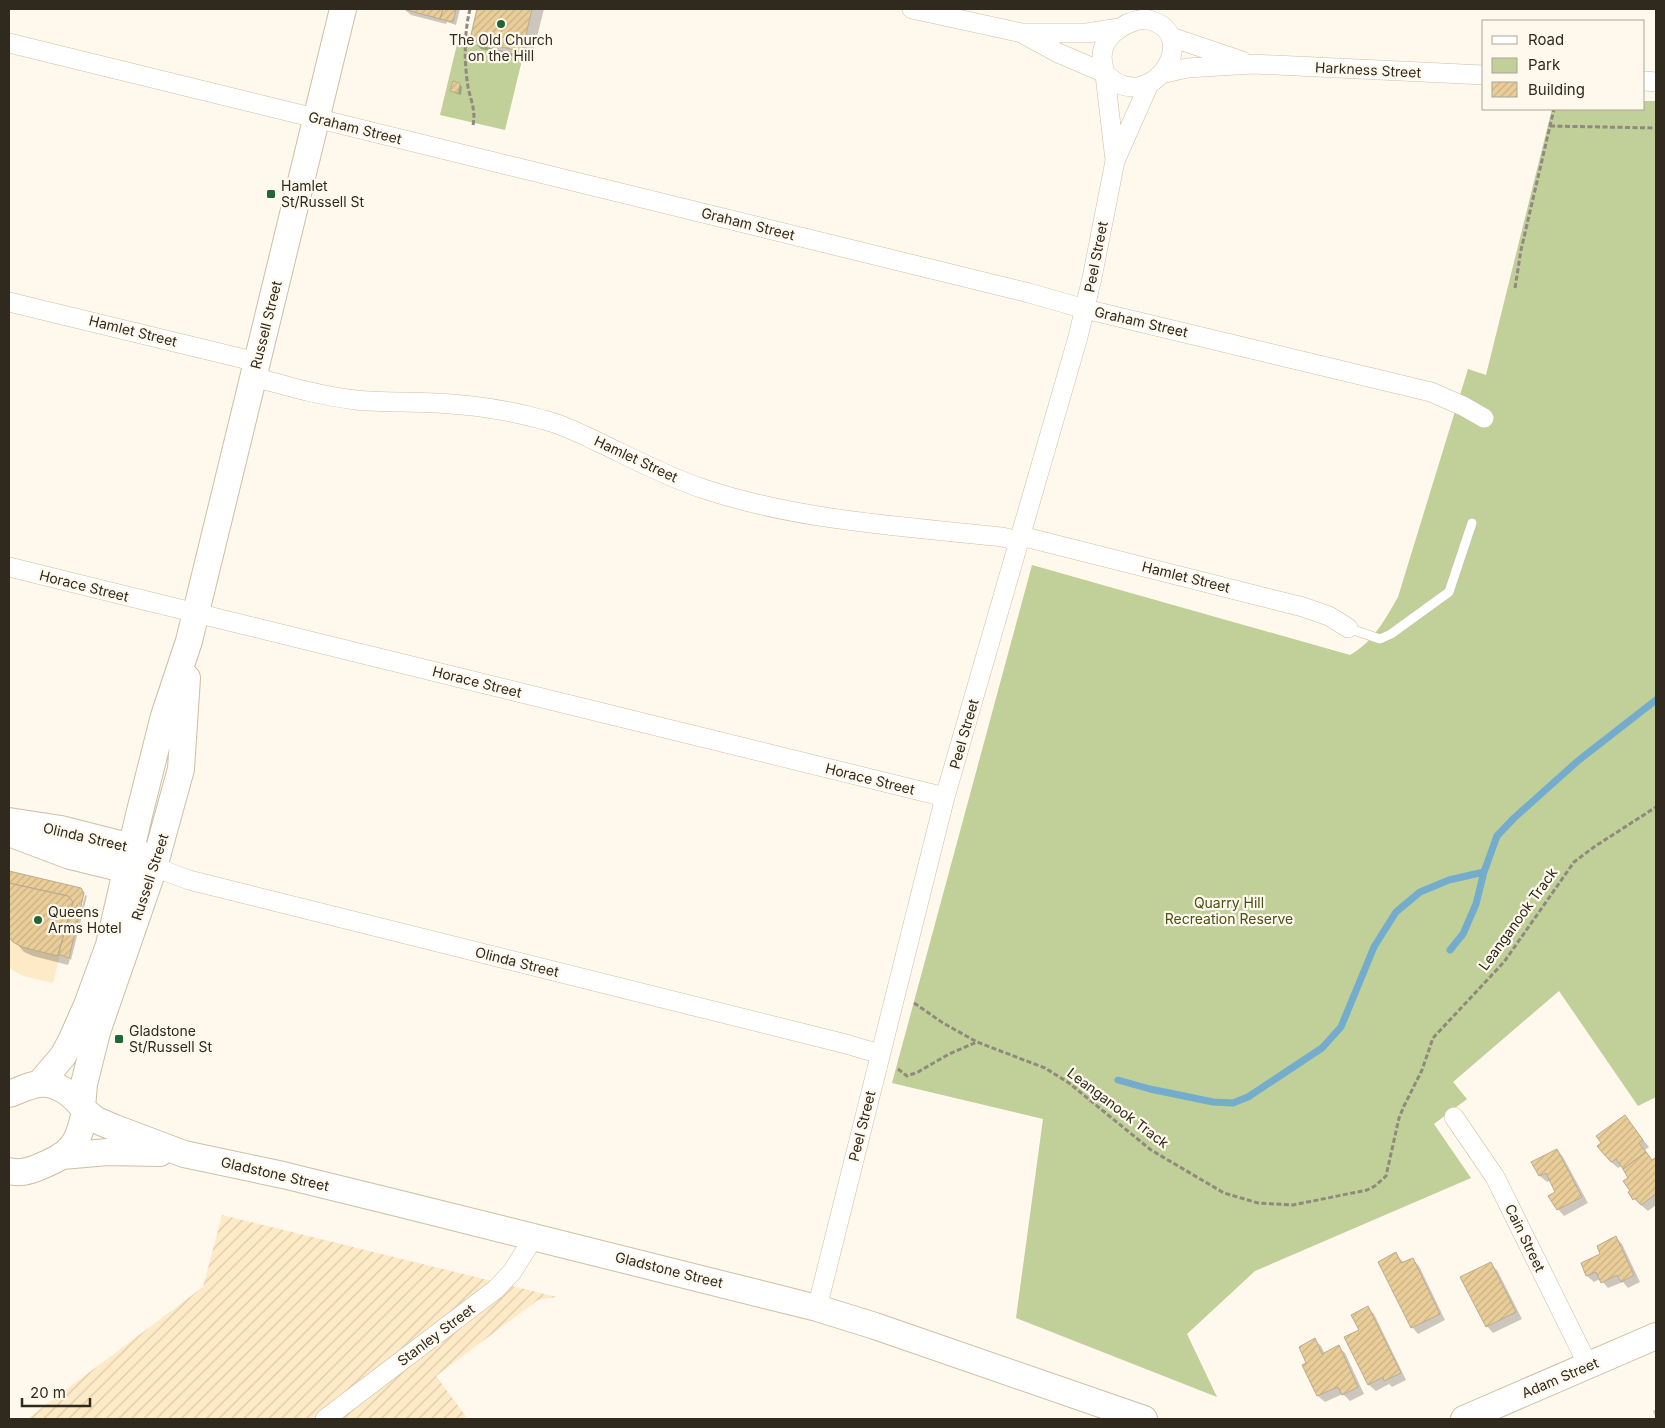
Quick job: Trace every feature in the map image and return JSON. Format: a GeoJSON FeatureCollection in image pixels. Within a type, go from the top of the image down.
{"type":"FeatureCollection","features":[{"type":"Feature","properties":{"kind":"main road","name":"Russell Street"},"geometry":{"type":"LineString","coordinates":[[39,1084],[63,1056],[87,1005],[109,945],[164,716],[196,613],[344,9]]}},
{"type":"Feature","properties":{"kind":"main road","name":"Russell Street"},"geometry":{"type":"LineString","coordinates":[[62,1156],[67,1153],[76,1141],[81,1130],[86,1077],[97,1032],[154,867],[171,811],[181,769],[188,641]]}},
{"type":"Feature","properties":{"kind":"main road","name":"Olinda Street"},"geometry":{"type":"LineString","coordinates":[[9,821],[60,829],[154,867]]}},
{"type":"Feature","properties":{"kind":"main road","name":"Olinda Street"},"geometry":{"type":"LineString","coordinates":[[9,834],[70,856],[129,858]]}},
{"type":"Feature","properties":{"kind":"main road"},"geometry":{"type":"LineString","coordinates":[[9,1094],[39,1084]]}},
{"type":"Feature","properties":{"kind":"main road","name":"Gladstone Street"},"geometry":{"type":"LineString","coordinates":[[39,1084],[59,1088],[68,1093],[96,1120],[184,1154],[283,1175],[817,1308],[875,1326],[1144,1419]]}},
{"type":"Feature","properties":{"kind":"main road","name":"Gladstone Street"},"geometry":{"type":"LineString","coordinates":[[62,1156],[108,1152],[184,1154]]}},
{"type":"Feature","properties":{"kind":"main road"},"geometry":{"type":"LineString","coordinates":[[15,1175],[62,1156]]}},
{"type":"Feature","properties":{"kind":"main road","name":"Adam Street"},"geometry":{"type":"LineString","coordinates":[[1464,1419],[1656,1336]]}},
{"type":"Feature","properties":{"kind":"street"},"geometry":{"type":"LineString","coordinates":[[912,9],[1022,33],[1087,33],[1120,27],[1134,20],[1144,19],[1153,20],[1161,24],[1171,36]]}},
{"type":"Feature","properties":{"kind":"street"},"geometry":{"type":"LineString","coordinates":[[1105,74],[1102,59],[1103,50],[1107,42],[1138,9]]}},
{"type":"Feature","properties":{"kind":"street"},"geometry":{"type":"LineString","coordinates":[[1022,33],[1056,52],[1105,74],[1123,87],[1133,88],[1156,78],[1172,58],[1173,49],[1167,9]]}},
{"type":"Feature","properties":{"kind":"street","name":"Harkness Street"},"geometry":{"type":"LineString","coordinates":[[1171,36],[1253,64]]}},
{"type":"Feature","properties":{"kind":"street","name":"Graham Street"},"geometry":{"type":"LineString","coordinates":[[9,43],[1029,293],[1085,309],[1431,392],[1463,406],[1484,418]]}},
{"type":"Feature","properties":{"kind":"street","name":"Harkness Street"},"geometry":{"type":"LineString","coordinates":[[1156,78],[1186,68],[1253,64],[1482,75]]}},
{"type":"Feature","properties":{"kind":"street","name":"Peel Street"},"geometry":{"type":"LineString","coordinates":[[1105,74],[1115,161]]}},
{"type":"Feature","properties":{"kind":"street","name":"Peel Street"},"geometry":{"type":"LineString","coordinates":[[817,1308],[945,797],[1078,337],[1115,161],[1156,78]]}},
{"type":"Feature","properties":{"kind":"street","name":"Hamlet Street"},"geometry":{"type":"LineString","coordinates":[[9,302],[256,369],[298,390],[357,400],[455,404],[512,412],[546,420],[667,474],[732,498],[825,518],[1020,538],[1303,607],[1329,616],[1348,628]]}},
{"type":"Feature","properties":{"kind":"street","name":"Horace Street"},"geometry":{"type":"LineString","coordinates":[[9,567],[945,797]]}},
{"type":"Feature","properties":{"kind":"street","name":"Olinda Street"},"geometry":{"type":"LineString","coordinates":[[154,867],[189,880],[880,1054]]}},
{"type":"Feature","properties":{"kind":"street","name":"Cain Street"},"geometry":{"type":"LineString","coordinates":[[1454,1117],[1495,1177],[1588,1365]]}},
{"type":"Feature","properties":{"kind":"street","name":"Stanley Street"},"geometry":{"type":"LineString","coordinates":[[325,1419],[496,1289],[512,1272],[534,1237]]}},
{"type":"Feature","properties":{"kind":"lane"},"geometry":{"type":"LineString","coordinates":[[1348,628],[1380,639],[1391,634],[1449,592],[1472,523]]}},
{"type":"Feature","properties":{"kind":"path"},"geometry":{"type":"LineString","coordinates":[[470,9],[465,51],[469,90],[475,110],[473,125]]}},
{"type":"Feature","properties":{"kind":"path"},"geometry":{"type":"LineString","coordinates":[[1515,288],[1521,250],[1554,110]]}},
{"type":"Feature","properties":{"kind":"path"},"geometry":{"type":"LineString","coordinates":[[1550,126],[1656,128]]}},
{"type":"Feature","properties":{"kind":"path","name":"Leanganook Track"},"geometry":{"type":"LineString","coordinates":[[913,1002],[943,1023],[977,1042],[1045,1068],[1069,1083],[1151,1150],[1224,1193],[1258,1203],[1293,1205],[1367,1190],[1375,1186],[1386,1176],[1399,1118],[1422,1070],[1433,1038],[1504,962],[1574,862],[1656,807]]}},
{"type":"Feature","properties":{"kind":"path"},"geometry":{"type":"LineString","coordinates":[[880,1054],[907,1076],[977,1042]]}},
{"type":"Feature","properties":{"kind":"shaded area","name":"Queens Arms Hotel"},"geometry":{"type":"Polygon","coordinates":[[[9,882],[74,898],[53,983],[23,976],[9,968],[9,882]]]}},
{"type":"Feature","properties":{"kind":"shaded area"},"geometry":{"type":"Polygon","coordinates":[[[222,1215],[557,1297],[538,1300],[436,1376],[468,1419],[27,1419],[203,1287],[222,1215]]]}},
{"type":"Feature","properties":{"kind":"green space"},"geometry":{"type":"Polygon","coordinates":[[[458,40],[523,56],[505,130],[440,115],[458,40]]]}},
{"type":"Feature","properties":{"kind":"green space","name":"Quarry Hill Recreation Reserve"},"geometry":{"type":"Polygon","coordinates":[[[1645,101],[1656,101],[1656,1097],[1638,1106],[1559,991],[1453,1082],[1467,1099],[1434,1124],[1471,1178],[1255,1271],[1187,1334],[1217,1397],[1016,1318],[1043,1119],[892,1083],[1032,565],[1350,655],[1365,644],[1378,630],[1398,597],[1468,369],[1486,375],[1552,110],[1645,110],[1645,101]]]}},
{"type":"Feature","properties":{"kind":"building","name":"The Old Church on the Hill"},"geometry":{"type":"Polygon","coordinates":[[[403,9],[443,9],[440,19],[403,9]]]}},
{"type":"Feature","properties":{"kind":"building"},"geometry":{"type":"Polygon","coordinates":[[[443,9],[456,9],[453,22],[440,19],[443,9]]]}},
{"type":"Feature","properties":{"kind":"building","name":"The Old Church on the Hill"},"geometry":{"type":"Polygon","coordinates":[[[477,9],[532,9],[522,52],[470,39],[477,9]]]}},
{"type":"Feature","properties":{"kind":"building"},"geometry":{"type":"Polygon","coordinates":[[[453,81],[460,83],[458,93],[450,91],[453,81]]]}},
{"type":"Feature","properties":{"kind":"building"},"geometry":{"type":"Polygon","coordinates":[[[9,871],[81,888],[84,893],[69,958],[58,954],[73,902],[68,896],[9,883],[9,871]]]}},
{"type":"Feature","properties":{"kind":"building","name":"Queens Arms Hotel"},"geometry":{"type":"Polygon","coordinates":[[[9,883],[68,896],[73,902],[58,956],[22,947],[13,942],[9,937],[9,883]]]}},
{"type":"Feature","properties":{"kind":"building"},"geometry":{"type":"Polygon","coordinates":[[[1625,1115],[1643,1140],[1639,1143],[1646,1152],[1623,1169],[1616,1159],[1611,1162],[1601,1151],[1597,1146],[1601,1143],[1596,1136],[1625,1115]]]}},
{"type":"Feature","properties":{"kind":"building"},"geometry":{"type":"Polygon","coordinates":[[[1557,1149],[1582,1197],[1557,1210],[1548,1196],[1555,1192],[1546,1173],[1539,1176],[1531,1162],[1557,1149]]]}},
{"type":"Feature","properties":{"kind":"building"},"geometry":{"type":"Polygon","coordinates":[[[1646,1152],[1652,1160],[1655,1158],[1656,1160],[1656,1194],[1641,1205],[1635,1198],[1633,1200],[1628,1192],[1630,1191],[1623,1181],[1628,1178],[1623,1169],[1646,1152]]]}},
{"type":"Feature","properties":{"kind":"building"},"geometry":{"type":"Polygon","coordinates":[[[1616,1236],[1634,1275],[1621,1282],[1617,1275],[1601,1283],[1596,1272],[1586,1276],[1581,1263],[1600,1254],[1597,1246],[1616,1236]]]}},
{"type":"Feature","properties":{"kind":"building"},"geometry":{"type":"Polygon","coordinates":[[[1396,1252],[1401,1263],[1413,1258],[1440,1314],[1411,1328],[1378,1262],[1396,1252]]]}},
{"type":"Feature","properties":{"kind":"building"},"geometry":{"type":"Polygon","coordinates":[[[1491,1262],[1516,1312],[1486,1327],[1460,1277],[1491,1262]]]}},
{"type":"Feature","properties":{"kind":"building"},"geometry":{"type":"Polygon","coordinates":[[[1368,1306],[1401,1373],[1384,1381],[1383,1377],[1368,1385],[1344,1337],[1359,1330],[1351,1315],[1368,1306]]]}},
{"type":"Feature","properties":{"kind":"building"},"geometry":{"type":"Polygon","coordinates":[[[1315,1338],[1322,1354],[1339,1345],[1358,1387],[1342,1395],[1338,1387],[1317,1396],[1302,1365],[1306,1363],[1299,1347],[1315,1338]]]}},
{"type":"Feature","properties":{"kind":"waterway"},"geometry":{"type":"LineString","coordinates":[[1450,950],[1463,934],[1476,904],[1484,872],[1497,836],[1514,818],[1579,760],[1656,700]]}},
{"type":"Feature","properties":{"kind":"waterway"},"geometry":{"type":"LineString","coordinates":[[1118,1080],[1150,1089],[1213,1102],[1233,1103],[1248,1097],[1322,1048],[1341,1027],[1374,947],[1396,912],[1420,892],[1449,880],[1484,872]]}},
{"type":"Feature","properties":{"kind":"place","name":"The Old Church on the Hill"},"geometry":{"type":"Point","coordinates":[501,24]}},
{"type":"Feature","properties":{"kind":"place","name":"Hamlet St/Russell St"},"geometry":{"type":"Point","coordinates":[271,194]}},
{"type":"Feature","properties":{"kind":"place","name":"Queens Arms Hotel"},"geometry":{"type":"Point","coordinates":[38,920]}},
{"type":"Feature","properties":{"kind":"place","name":"Gladstone St/Russell St"},"geometry":{"type":"Point","coordinates":[119,1039]}}]}
